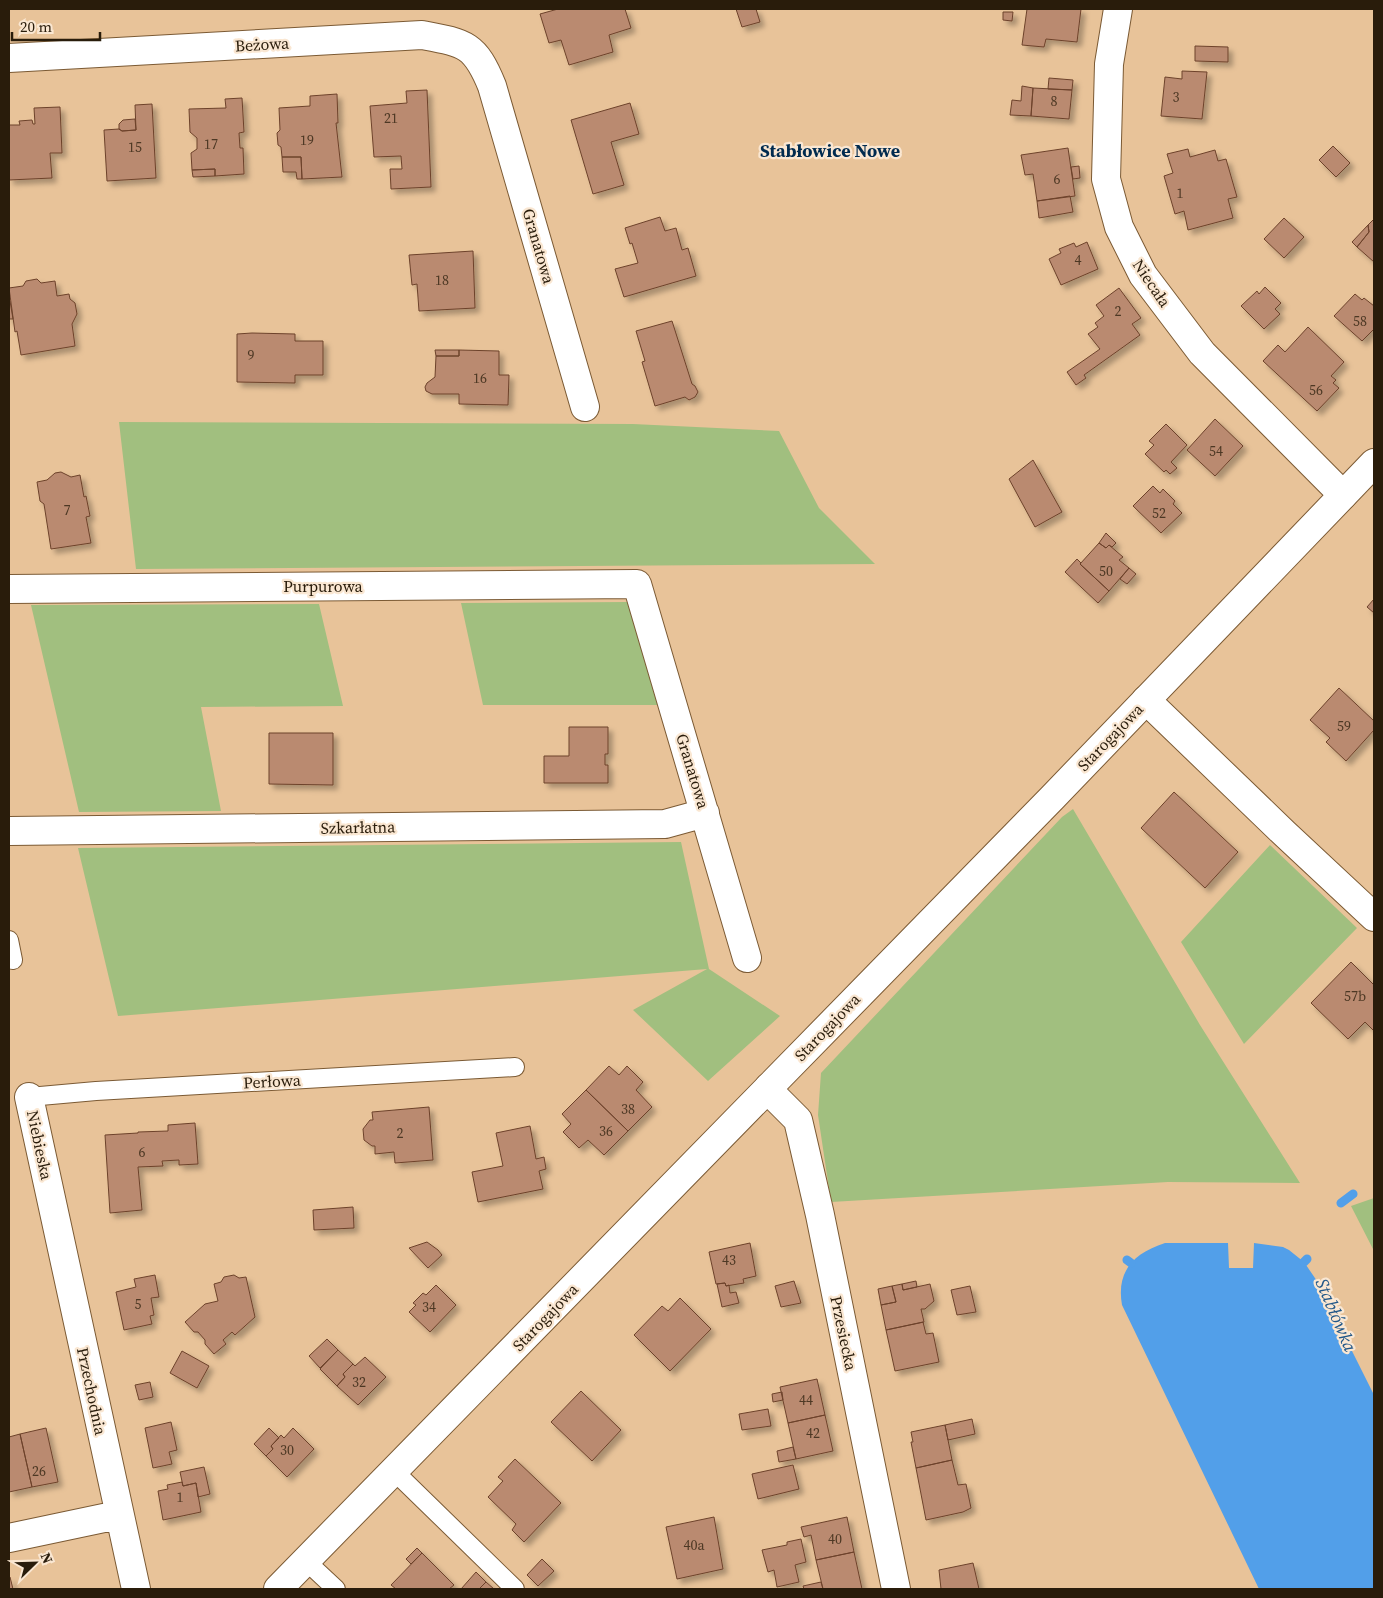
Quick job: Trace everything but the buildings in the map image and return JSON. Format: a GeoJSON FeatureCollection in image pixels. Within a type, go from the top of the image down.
{"type":"FeatureCollection","features":[{"type":"Feature","properties":{"kind":"street","name":"Niecała"},"geometry":{"type":"LineString","coordinates":[[1118,9],[1109,64],[1106,179],[1119,227],[1143,275],[1202,353],[1342,495]]}},
{"type":"Feature","properties":{"kind":"street","name":"Beżowa"},"geometry":{"type":"LineString","coordinates":[[9,58],[422,35],[450,40],[465,46],[479,58],[492,86]]}},
{"type":"Feature","properties":{"kind":"street","name":"Granatowa"},"geometry":{"type":"LineString","coordinates":[[492,86],[585,407]]}},
{"type":"Feature","properties":{"kind":"street","name":"Starogajowa"},"geometry":{"type":"LineString","coordinates":[[278,1589],[1146,700],[1374,463]]}},
{"type":"Feature","properties":{"kind":"street","name":"Granatowa"},"geometry":{"type":"LineString","coordinates":[[637,584],[747,958]]}},
{"type":"Feature","properties":{"kind":"street","name":"Purpurowa"},"geometry":{"type":"LineString","coordinates":[[9,589],[637,584]]}},
{"type":"Feature","properties":{"kind":"street"},"geometry":{"type":"LineString","coordinates":[[1146,700],[1374,917]]}},
{"type":"Feature","properties":{"kind":"street","name":"Szkarłatna"},"geometry":{"type":"LineString","coordinates":[[9,831],[665,824],[705,813]]}},
{"type":"Feature","properties":{"kind":"street","name":"Przesiecka"},"geometry":{"type":"LineString","coordinates":[[769,1087],[775,1097],[798,1120],[820,1215],[896,1589]]}},
{"type":"Feature","properties":{"kind":"street","name":"Niebieska"},"geometry":{"type":"LineString","coordinates":[[29,1097],[50,1193]]}},
{"type":"Feature","properties":{"kind":"street","name":"Przechodnia"},"geometry":{"type":"LineString","coordinates":[[50,1193],[118,1514],[136,1589]]}},
{"type":"Feature","properties":{"kind":"street"},"geometry":{"type":"LineString","coordinates":[[9,1538],[118,1514]]}},
{"type":"Feature","properties":{"kind":"lane"},"geometry":{"type":"LineString","coordinates":[[9,940],[13,960]]}},
{"type":"Feature","properties":{"kind":"lane","name":"Perłowa"},"geometry":{"type":"LineString","coordinates":[[29,1097],[116,1090],[515,1067]]}},
{"type":"Feature","properties":{"kind":"lane"},"geometry":{"type":"LineString","coordinates":[[394,1471],[515,1589]]}},
{"type":"Feature","properties":{"kind":"lane"},"geometry":{"type":"LineString","coordinates":[[306,1561],[336,1589]]}},
{"type":"Feature","properties":{"kind":"green space"},"geometry":{"type":"Polygon","coordinates":[[[119,422],[633,424],[779,431],[819,508],[875,564],[136,569],[119,422]]]}},
{"type":"Feature","properties":{"kind":"green space"},"geometry":{"type":"Polygon","coordinates":[[[628,602],[660,705],[483,705],[461,603],[628,602]]]}},
{"type":"Feature","properties":{"kind":"green space"},"geometry":{"type":"Polygon","coordinates":[[[319,604],[343,706],[201,707],[221,811],[79,812],[31,605],[319,604]]]}},
{"type":"Feature","properties":{"kind":"green space"},"geometry":{"type":"Polygon","coordinates":[[[1073,809],[1200,1025],[1300,1183],[1168,1182],[831,1202],[818,1115],[821,1073],[1062,817],[1073,809]]]}},
{"type":"Feature","properties":{"kind":"green space"},"geometry":{"type":"Polygon","coordinates":[[[681,842],[709,969],[780,1016],[708,1081],[633,1010],[707,969],[118,1016],[78,848],[681,842]]]}},
{"type":"Feature","properties":{"kind":"green space"},"geometry":{"type":"Polygon","coordinates":[[[1270,845],[1357,928],[1244,1044],[1181,942],[1270,845]]]}},
{"type":"Feature","properties":{"kind":"green space"},"geometry":{"type":"Polygon","coordinates":[[[1374,1198],[1374,1251],[1351,1206],[1374,1198]]]}},
{"type":"Feature","properties":{"kind":"water"},"geometry":{"type":"Polygon","coordinates":[[[1165,1243],[1228,1243],[1229,1268],[1253,1268],[1254,1243],[1283,1247],[1304,1262],[1317,1281],[1374,1395],[1374,1589],[1259,1589],[1122,1305],[1122,1282],[1130,1265],[1144,1252],[1165,1243]]]}},
{"type":"Feature","properties":{"kind":"waterway"},"geometry":{"type":"LineString","coordinates":[[1341,1203],[1353,1194]]}},
{"type":"Feature","properties":{"kind":"waterway"},"geometry":{"type":"LineString","coordinates":[[1304,1262],[1307,1259]]}},
{"type":"Feature","properties":{"kind":"waterway"},"geometry":{"type":"LineString","coordinates":[[1127,1260],[1131,1263]]}},
{"type":"Feature","properties":{"kind":"district","name":"Stabłowice Nowe"},"geometry":{"type":"Point","coordinates":[830,151]}},
{"type":"Feature","properties":{"kind":"water label","name":"Stabłówka"},"geometry":{"type":"Point","coordinates":[1336,1315]}}]}
